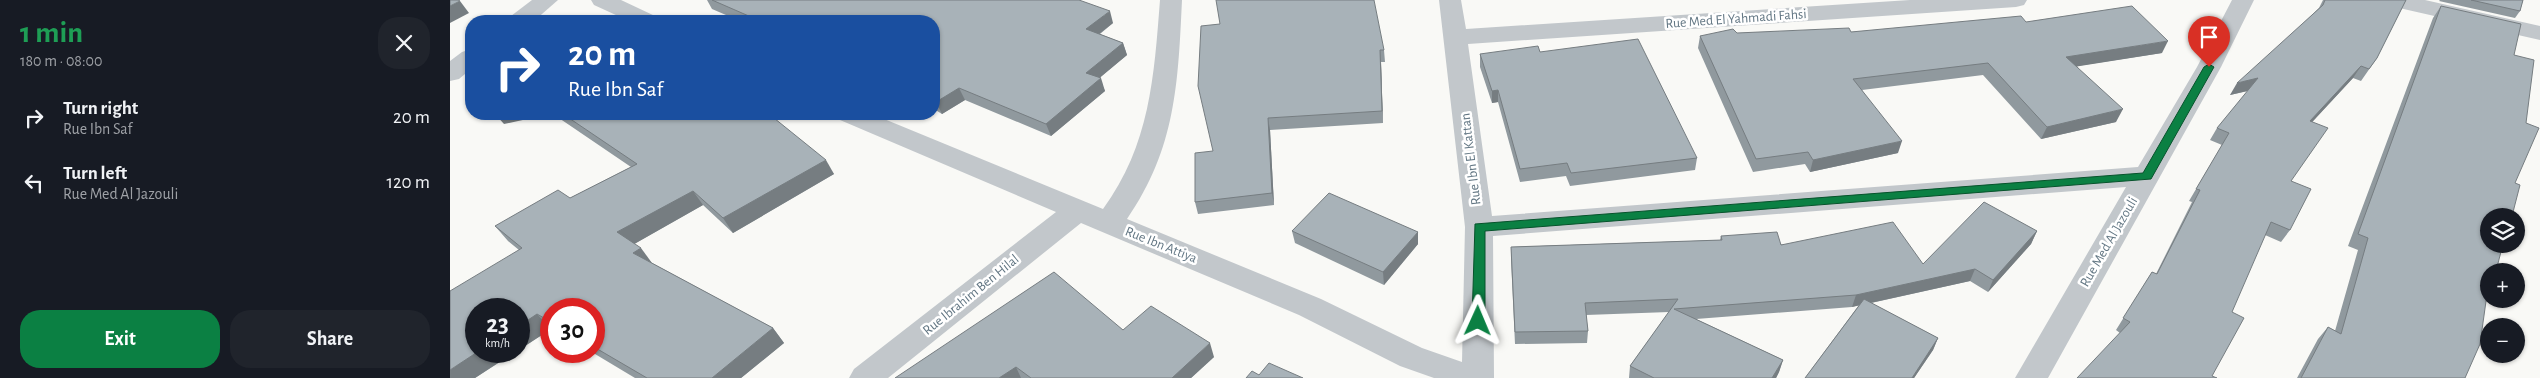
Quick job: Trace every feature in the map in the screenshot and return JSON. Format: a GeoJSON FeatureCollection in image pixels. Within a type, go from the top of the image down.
{"type":"FeatureCollection","features":[{"type":"Feature","properties":{"kind":"street"},"geometry":{"type":"LineString","coordinates":[[527,15],[547,0]]}},
{"type":"Feature","properties":{"kind":"street"},"geometry":{"type":"LineString","coordinates":[[602,0],[634,15]]}},
{"type":"Feature","properties":{"kind":"street"},"geometry":{"type":"LineString","coordinates":[[1108,224],[1125,203],[1137,181],[1161,116],[1171,0]]}},
{"type":"Feature","properties":{"kind":"street","name":"Rue Ibn El Kattan"},"geometry":{"type":"LineString","coordinates":[[1450,0],[1479,227],[1478,378]]}},
{"type":"Feature","properties":{"kind":"street","name":"Rue Med El Yahmadi Fahsi"},"geometry":{"type":"LineString","coordinates":[[1456,37],[2016,0]]}},
{"type":"Feature","properties":{"kind":"street","name":"Rue Med Al Jazouli"},"geometry":{"type":"LineString","coordinates":[[2031,378],[2209,67],[2243,0]]}},
{"type":"Feature","properties":{"kind":"street"},"geometry":{"type":"LineString","coordinates":[[2394,0],[2540,33]]}},
{"type":"Feature","properties":{"kind":"street"},"geometry":{"type":"LineString","coordinates":[[450,73],[465,62]]}},
{"type":"Feature","properties":{"kind":"street","name":"Rue Ibn Attiya"},"geometry":{"type":"LineString","coordinates":[[863,120],[1310,307],[1411,356],[1472,378]]}},
{"type":"Feature","properties":{"kind":"street"},"geometry":{"type":"LineString","coordinates":[[1479,227],[2147,176]]}},
{"type":"Feature","properties":{"kind":"street","name":"Rue Ibrahim Ben Hilal"},"geometry":{"type":"LineString","coordinates":[[865,378],[1077,210]]}},
{"type":"Feature","properties":{"kind":"building"},"geometry":{"type":"Polygon","coordinates":[[[450,0],[458,0],[460,1],[450,6],[450,0]]]}},
{"type":"Feature","properties":{"kind":"building"},"geometry":{"type":"Polygon","coordinates":[[[712,0],[1079,0],[1110,11],[1086,29],[1123,43],[1086,73],[1101,78],[1046,124],[959,88],[940,100],[940,15],[746,15],[712,0]]]}},
{"type":"Feature","properties":{"kind":"building"},"geometry":{"type":"Polygon","coordinates":[[[1216,0],[1374,0],[1384,50],[1380,50],[1382,111],[1268,118],[1272,193],[1195,202],[1195,153],[1213,151],[1198,86],[1201,26],[1220,24],[1216,0]]]}},
{"type":"Feature","properties":{"kind":"building"},"geometry":{"type":"Polygon","coordinates":[[[2325,0],[2406,0],[2377,58],[2369,69],[2361,66],[2310,121],[2328,128],[2291,181],[2311,189],[2290,230],[2271,222],[2232,312],[2244,318],[2212,376],[2217,378],[2077,378],[2130,322],[2123,318],[2152,272],[2157,274],[2200,190],[2196,189],[2229,133],[2217,128],[2258,78],[2237,83],[2323,5],[2325,0]]]}},
{"type":"Feature","properties":{"kind":"building"},"geometry":{"type":"Polygon","coordinates":[[[2471,0],[2523,0],[2520,11],[2471,0]]]}},
{"type":"Feature","properties":{"kind":"building"},"geometry":{"type":"Polygon","coordinates":[[[2132,6],[2168,41],[2066,57],[2123,109],[2047,127],[1988,63],[1853,79],[1902,141],[1813,160],[1808,152],[1756,159],[1700,36],[1733,29],[1737,33],[1849,28],[1851,32],[2021,16],[2026,22],[2132,6]]]}},
{"type":"Feature","properties":{"kind":"building"},"geometry":{"type":"Polygon","coordinates":[[[2441,6],[2521,24],[2514,55],[2534,60],[2526,123],[2539,128],[2515,183],[2520,185],[2514,208],[2480,208],[2480,253],[2501,253],[2498,263],[2480,263],[2480,308],[2485,308],[2484,318],[2480,318],[2480,344],[2465,378],[2301,378],[2328,327],[2341,334],[2368,238],[2358,234],[2441,6]]]}},
{"type":"Feature","properties":{"kind":"building"},"geometry":{"type":"Polygon","coordinates":[[[1638,39],[1697,158],[1571,173],[1567,163],[1520,169],[1498,90],[1492,91],[1480,54],[1538,46],[1540,52],[1638,39]]]}},
{"type":"Feature","properties":{"kind":"building"},"geometry":{"type":"Polygon","coordinates":[[[572,120],[776,120],[826,160],[723,218],[693,191],[617,232],[641,248],[633,253],[773,328],[712,378],[647,378],[605,353],[605,298],[540,298],[540,316],[537,314],[530,319],[530,298],[465,298],[465,360],[450,370],[450,291],[522,248],[495,226],[558,190],[570,198],[637,164],[572,120]]]}},
{"type":"Feature","properties":{"kind":"building"},"geometry":{"type":"Polygon","coordinates":[[[1329,193],[1418,232],[1383,272],[1292,231],[1329,193]]]}},
{"type":"Feature","properties":{"kind":"building"},"geometry":{"type":"Polygon","coordinates":[[[1984,202],[2037,231],[1993,280],[1975,269],[1856,295],[1674,309],[1783,360],[1772,378],[1654,378],[1630,366],[1678,299],[1585,303],[1588,331],[1515,332],[1511,247],[1722,240],[1721,236],[1777,232],[1781,245],[1893,222],[1923,264],[1984,202]]]}},
{"type":"Feature","properties":{"kind":"building"},"geometry":{"type":"Polygon","coordinates":[[[1054,272],[1123,330],[1151,306],[1210,343],[1172,378],[1031,378],[1016,367],[999,378],[895,378],[1054,272]]]}},
{"type":"Feature","properties":{"kind":"building"},"geometry":{"type":"Polygon","coordinates":[[[1864,299],[1938,338],[1912,378],[1805,378],[1864,299]]]}},
{"type":"Feature","properties":{"kind":"building"},"geometry":{"type":"Polygon","coordinates":[[[1269,363],[1303,378],[1246,378],[1252,371],[1259,375],[1269,363]]]}},
{"type":"Feature","properties":{"kind":"route"},"geometry":{"type":"LineString","coordinates":[[1478,321],[1479,227],[2147,176],[2209,67]]}}]}
